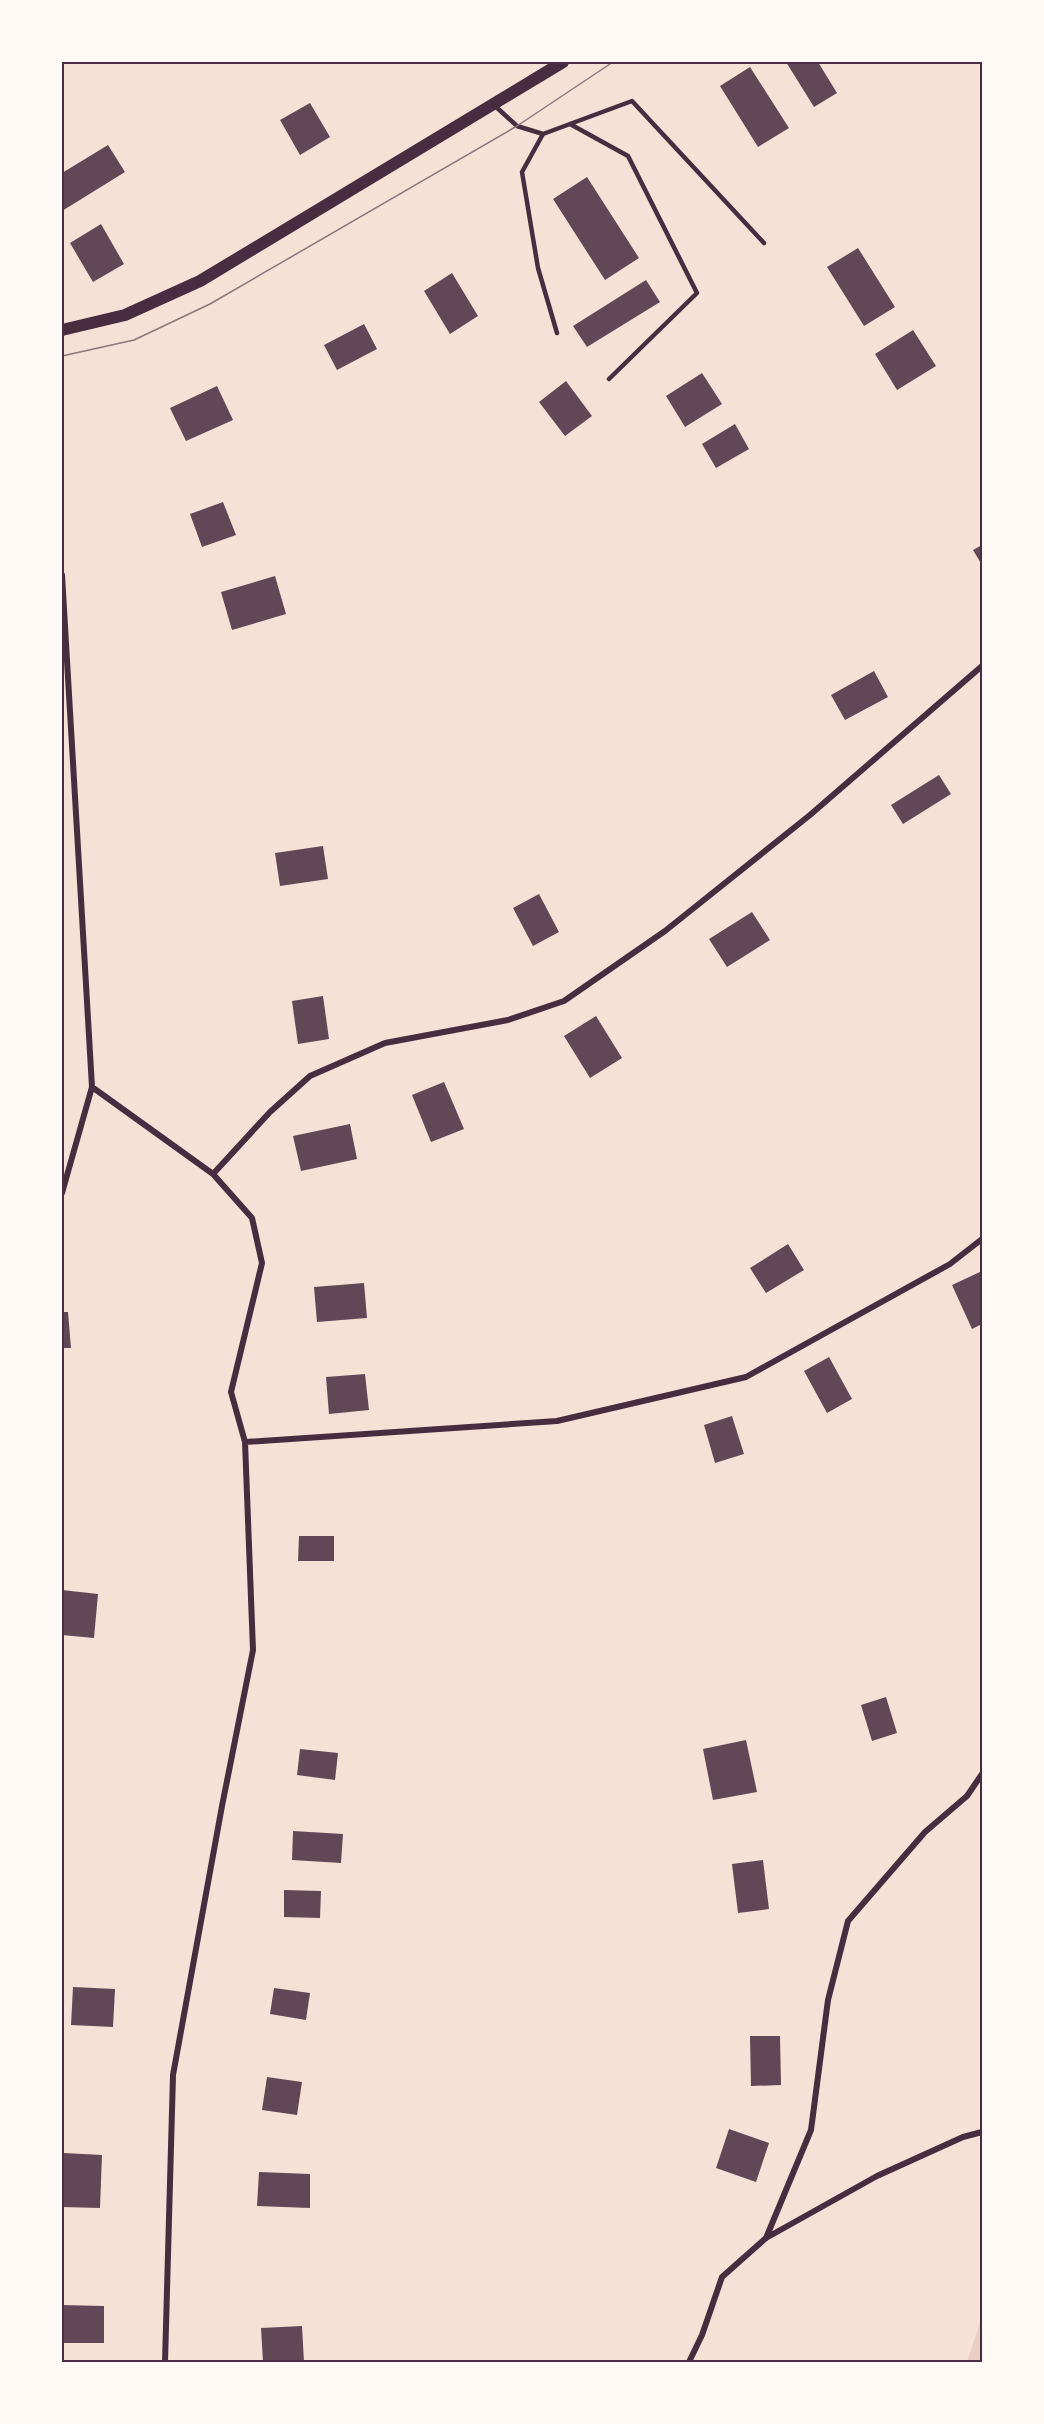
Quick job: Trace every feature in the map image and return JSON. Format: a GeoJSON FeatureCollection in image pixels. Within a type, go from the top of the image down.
{"type":"FeatureCollection","features":[{"type":"Feature","properties":{"kind":"main road"},"geometry":{"type":"LineString","coordinates":[[62,330],[125,315],[200,281],[563,62]]}},
{"type":"Feature","properties":{"kind":"street"},"geometry":{"type":"LineString","coordinates":[[62,575],[92,1087],[62,1192]]}},
{"type":"Feature","properties":{"kind":"street"},"geometry":{"type":"LineString","coordinates":[[213,1174],[270,1112],[310,1076],[385,1043],[508,1020],[564,1001],[665,931],[810,815],[982,666]]}},
{"type":"Feature","properties":{"kind":"street"},"geometry":{"type":"LineString","coordinates":[[92,1087],[213,1174],[252,1218],[262,1263],[231,1392],[246,1442],[253,1650],[172,2075],[165,2362]]}},
{"type":"Feature","properties":{"kind":"street"},"geometry":{"type":"LineString","coordinates":[[246,1442],[556,1421],[746,1377],[950,1264],[982,1239]]}},
{"type":"Feature","properties":{"kind":"street"},"geometry":{"type":"LineString","coordinates":[[766,2238],[811,2130],[828,2000],[848,1920],[925,1832],[967,1796],[982,1774]]}},
{"type":"Feature","properties":{"kind":"street"},"geometry":{"type":"LineString","coordinates":[[689,2362],[702,2335],[722,2277],[766,2238],[876,2176],[963,2137],[982,2132]]}},
{"type":"Feature","properties":{"kind":"lane"},"geometry":{"type":"LineString","coordinates":[[493,104],[517,126],[543,134],[632,100],[764,243]]}},
{"type":"Feature","properties":{"kind":"lane"},"geometry":{"type":"LineString","coordinates":[[570,124],[628,156],[697,293],[609,379]]}},
{"type":"Feature","properties":{"kind":"lane"},"geometry":{"type":"LineString","coordinates":[[543,134],[522,172],[538,268],[557,333]]}},
{"type":"Feature","properties":{"kind":"shaded area"},"geometry":{"type":"Polygon","coordinates":[[[982,2317],[982,2362],[967,2362],[982,2317]]]}},
{"type":"Feature","properties":{"kind":"building"},"geometry":{"type":"Polygon","coordinates":[[[786,62],[818,62],[837,93],[814,107],[786,62]]]}},
{"type":"Feature","properties":{"kind":"building"},"geometry":{"type":"Polygon","coordinates":[[[750,67],[789,128],[758,147],[720,86],[750,67]]]}},
{"type":"Feature","properties":{"kind":"building"},"geometry":{"type":"Polygon","coordinates":[[[310,103],[330,137],[300,155],[280,120],[310,103]]]}},
{"type":"Feature","properties":{"kind":"building"},"geometry":{"type":"Polygon","coordinates":[[[108,145],[125,172],[62,211],[62,173],[108,145]]]}},
{"type":"Feature","properties":{"kind":"building"},"geometry":{"type":"Polygon","coordinates":[[[587,177],[639,258],[605,280],[553,199],[587,177]]]}},
{"type":"Feature","properties":{"kind":"building"},"geometry":{"type":"Polygon","coordinates":[[[101,224],[124,264],[93,282],[70,243],[101,224]]]}},
{"type":"Feature","properties":{"kind":"building"},"geometry":{"type":"Polygon","coordinates":[[[858,248],[895,307],[864,326],[827,267],[858,248]]]}},
{"type":"Feature","properties":{"kind":"building"},"geometry":{"type":"Polygon","coordinates":[[[452,273],[478,316],[450,334],[424,291],[452,273]]]}},
{"type":"Feature","properties":{"kind":"building"},"geometry":{"type":"Polygon","coordinates":[[[646,280],[660,302],[587,347],[573,326],[646,280]]]}},
{"type":"Feature","properties":{"kind":"building"},"geometry":{"type":"Polygon","coordinates":[[[364,324],[377,349],[337,370],[324,345],[364,324]]]}},
{"type":"Feature","properties":{"kind":"building"},"geometry":{"type":"Polygon","coordinates":[[[913,330],[936,366],[897,390],[875,354],[913,330]]]}},
{"type":"Feature","properties":{"kind":"building"},"geometry":{"type":"Polygon","coordinates":[[[702,373],[722,404],[685,427],[666,396],[702,373]]]}},
{"type":"Feature","properties":{"kind":"building"},"geometry":{"type":"Polygon","coordinates":[[[566,381],[592,416],[565,436],[539,402],[566,381]]]}},
{"type":"Feature","properties":{"kind":"building"},"geometry":{"type":"Polygon","coordinates":[[[217,386],[233,420],[186,441],[170,408],[217,386]]]}},
{"type":"Feature","properties":{"kind":"building"},"geometry":{"type":"Polygon","coordinates":[[[735,424],[749,449],[716,468],[702,444],[735,424]]]}},
{"type":"Feature","properties":{"kind":"building"},"geometry":{"type":"Polygon","coordinates":[[[223,502],[236,535],[202,547],[190,514],[223,502]]]}},
{"type":"Feature","properties":{"kind":"building"},"geometry":{"type":"Polygon","coordinates":[[[982,545],[982,565],[973,550],[982,545]]]}},
{"type":"Feature","properties":{"kind":"building"},"geometry":{"type":"Polygon","coordinates":[[[275,576],[286,614],[232,630],[221,592],[275,576]]]}},
{"type":"Feature","properties":{"kind":"building"},"geometry":{"type":"Polygon","coordinates":[[[874,671],[888,697],[845,720],[831,695],[874,671]]]}},
{"type":"Feature","properties":{"kind":"building"},"geometry":{"type":"Polygon","coordinates":[[[939,775],[951,794],[903,824],[891,805],[939,775]]]}},
{"type":"Feature","properties":{"kind":"building"},"geometry":{"type":"Polygon","coordinates":[[[323,846],[328,879],[280,886],[275,853],[323,846]]]}},
{"type":"Feature","properties":{"kind":"building"},"geometry":{"type":"Polygon","coordinates":[[[539,894],[559,932],[533,946],[513,908],[539,894]]]}},
{"type":"Feature","properties":{"kind":"building"},"geometry":{"type":"Polygon","coordinates":[[[752,912],[770,940],[727,967],[709,939],[752,912]]]}},
{"type":"Feature","properties":{"kind":"building"},"geometry":{"type":"Polygon","coordinates":[[[323,996],[329,1039],[298,1044],[292,1001],[323,996]]]}},
{"type":"Feature","properties":{"kind":"building"},"geometry":{"type":"Polygon","coordinates":[[[596,1016],[622,1058],[590,1078],[564,1036],[596,1016]]]}},
{"type":"Feature","properties":{"kind":"building"},"geometry":{"type":"Polygon","coordinates":[[[444,1082],[464,1129],[431,1142],[412,1095],[444,1082]]]}},
{"type":"Feature","properties":{"kind":"building"},"geometry":{"type":"Polygon","coordinates":[[[350,1124],[357,1159],[301,1171],[293,1136],[350,1124]]]}},
{"type":"Feature","properties":{"kind":"building"},"geometry":{"type":"Polygon","coordinates":[[[788,1244],[804,1270],[766,1293],[750,1268],[788,1244]]]}},
{"type":"Feature","properties":{"kind":"building"},"geometry":{"type":"Polygon","coordinates":[[[982,1271],[982,1324],[972,1329],[952,1285],[982,1271]]]}},
{"type":"Feature","properties":{"kind":"building"},"geometry":{"type":"Polygon","coordinates":[[[364,1283],[367,1318],[317,1322],[314,1287],[364,1283]]]}},
{"type":"Feature","properties":{"kind":"building"},"geometry":{"type":"Polygon","coordinates":[[[62,1312],[68,1312],[71,1348],[62,1348],[62,1312]]]}},
{"type":"Feature","properties":{"kind":"building"},"geometry":{"type":"Polygon","coordinates":[[[829,1357],[852,1399],[827,1413],[804,1371],[829,1357]]]}},
{"type":"Feature","properties":{"kind":"building"},"geometry":{"type":"Polygon","coordinates":[[[365,1374],[369,1410],[329,1414],[326,1377],[365,1374]]]}},
{"type":"Feature","properties":{"kind":"building"},"geometry":{"type":"Polygon","coordinates":[[[732,1416],[744,1454],[715,1463],[704,1425],[732,1416]]]}},
{"type":"Feature","properties":{"kind":"building"},"geometry":{"type":"Polygon","coordinates":[[[299,1536],[334,1536],[334,1561],[298,1561],[299,1536]]]}},
{"type":"Feature","properties":{"kind":"building"},"geometry":{"type":"Polygon","coordinates":[[[62,1590],[98,1594],[94,1638],[62,1635],[62,1590]]]}},
{"type":"Feature","properties":{"kind":"building"},"geometry":{"type":"Polygon","coordinates":[[[886,1697],[897,1733],[872,1741],[861,1705],[886,1697]]]}},
{"type":"Feature","properties":{"kind":"building"},"geometry":{"type":"Polygon","coordinates":[[[746,1740],[757,1792],[713,1800],[703,1749],[746,1740]]]}},
{"type":"Feature","properties":{"kind":"building"},"geometry":{"type":"Polygon","coordinates":[[[300,1749],[338,1753],[335,1780],[297,1775],[300,1749]]]}},
{"type":"Feature","properties":{"kind":"building"},"geometry":{"type":"Polygon","coordinates":[[[293,1831],[343,1834],[341,1863],[292,1860],[293,1831]]]}},
{"type":"Feature","properties":{"kind":"building"},"geometry":{"type":"Polygon","coordinates":[[[763,1860],[769,1909],[738,1913],[732,1864],[763,1860]]]}},
{"type":"Feature","properties":{"kind":"building"},"geometry":{"type":"Polygon","coordinates":[[[284,1890],[321,1891],[320,1918],[284,1917],[284,1890]]]}},
{"type":"Feature","properties":{"kind":"building"},"geometry":{"type":"Polygon","coordinates":[[[73,1987],[115,1989],[113,2027],[71,2025],[73,1987]]]}},
{"type":"Feature","properties":{"kind":"building"},"geometry":{"type":"Polygon","coordinates":[[[274,1988],[310,1993],[306,2020],[270,2014],[274,1988]]]}},
{"type":"Feature","properties":{"kind":"building"},"geometry":{"type":"Polygon","coordinates":[[[750,2036],[780,2036],[781,2085],[751,2086],[750,2036]]]}},
{"type":"Feature","properties":{"kind":"building"},"geometry":{"type":"Polygon","coordinates":[[[267,2077],[302,2082],[297,2115],[262,2110],[267,2077]]]}},
{"type":"Feature","properties":{"kind":"building"},"geometry":{"type":"Polygon","coordinates":[[[729,2129],[769,2143],[756,2182],[716,2168],[729,2129]]]}},
{"type":"Feature","properties":{"kind":"building"},"geometry":{"type":"Polygon","coordinates":[[[64,2153],[102,2155],[100,2208],[62,2207],[64,2153]]]}},
{"type":"Feature","properties":{"kind":"building"},"geometry":{"type":"Polygon","coordinates":[[[259,2172],[310,2174],[310,2208],[257,2206],[259,2172]]]}},
{"type":"Feature","properties":{"kind":"building"},"geometry":{"type":"Polygon","coordinates":[[[62,2305],[104,2306],[104,2343],[62,2343],[62,2305]]]}},
{"type":"Feature","properties":{"kind":"building"},"geometry":{"type":"Polygon","coordinates":[[[302,2326],[304,2362],[263,2362],[261,2328],[302,2326]]]}},
{"type":"Feature","properties":{"kind":"tram line"},"geometry":{"type":"LineString","coordinates":[[62,356],[134,340],[210,304],[517,126],[613,62]]}}]}
